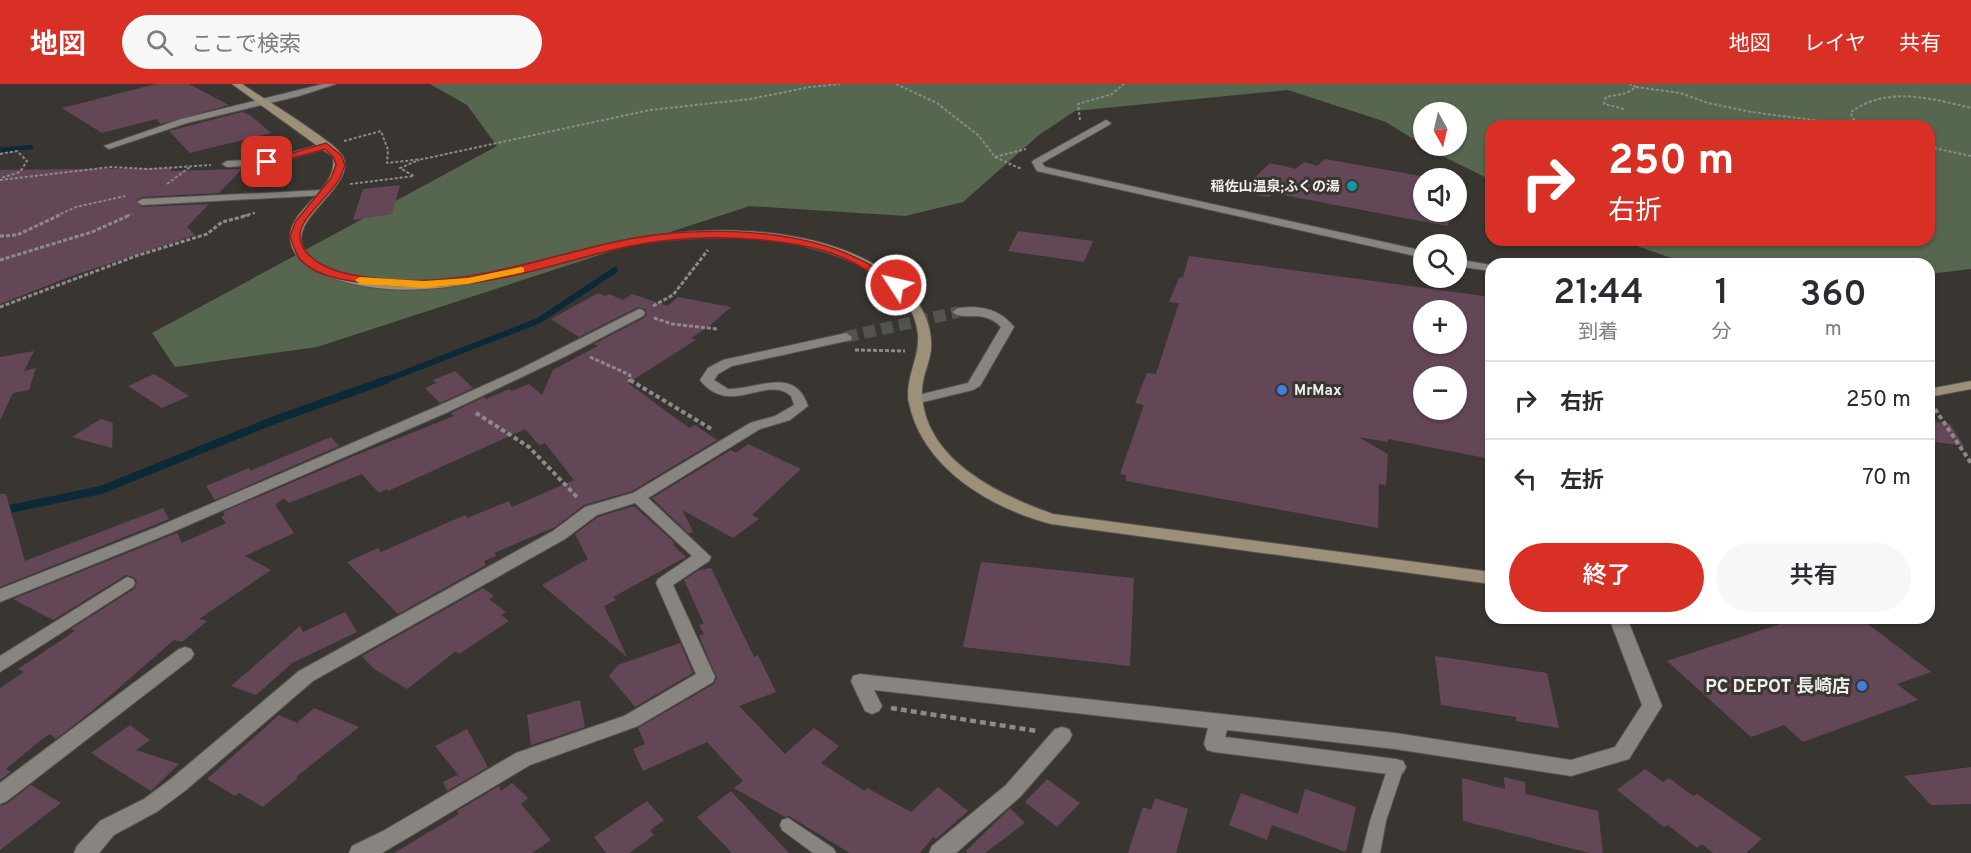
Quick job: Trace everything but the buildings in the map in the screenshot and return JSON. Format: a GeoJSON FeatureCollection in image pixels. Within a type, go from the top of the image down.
{"type":"FeatureCollection","features":[{"type":"Feature","properties":{"kind":"street"},"geometry":{"type":"LineString","coordinates":[[236,84],[326,146],[338,157],[340,165],[335,178],[298,224],[296,231],[296,243],[303,256],[320,269],[333,274],[384,284],[424,285],[468,281],[507,274],[629,242],[671,237],[718,234],[764,237],[803,244],[846,256],[869,267],[910,297],[916,307],[925,336],[924,351],[915,387],[919,417],[931,441],[954,466],[985,492],[1051,519],[1485,577]]}},
{"type":"Feature","properties":{"kind":"street"},"geometry":{"type":"LineString","coordinates":[[110,146],[125,143],[171,125],[332,84]]}},
{"type":"Feature","properties":{"kind":"street"},"geometry":{"type":"LineString","coordinates":[[1106,123],[1037,162],[1041,169],[1413,253]]}},
{"type":"Feature","properties":{"kind":"street"},"geometry":{"type":"LineString","coordinates":[[227,164],[267,162],[326,146]]}},
{"type":"Feature","properties":{"kind":"street"},"geometry":{"type":"LineString","coordinates":[[138,198],[274,195],[326,190]]}},
{"type":"Feature","properties":{"kind":"street"},"geometry":{"type":"LineString","coordinates":[[1467,264],[1485,267]]}},
{"type":"Feature","properties":{"kind":"street"},"geometry":{"type":"LineString","coordinates":[[915,400],[973,386],[1008,327],[1002,319],[991,313],[975,310],[958,312]]}},
{"type":"Feature","properties":{"kind":"street"},"geometry":{"type":"LineString","coordinates":[[0,596],[101,557],[460,402],[572,350],[639,314]]}},
{"type":"Feature","properties":{"kind":"street"},"geometry":{"type":"LineString","coordinates":[[85,853],[107,828],[151,805],[179,784],[306,676],[559,535],[591,511],[638,497],[755,426],[776,422],[793,414],[801,406],[800,398],[794,391],[784,387],[766,386],[729,393],[721,390],[707,381],[713,371],[728,363],[846,337]]}},
{"type":"Feature","properties":{"kind":"street"},"geometry":{"type":"LineString","coordinates":[[1935,392],[1971,385]]}},
{"type":"Feature","properties":{"kind":"street"},"geometry":{"type":"LineString","coordinates":[[360,853],[391,838],[523,759],[631,721],[706,678],[664,583],[703,557],[638,497]]}},
{"type":"Feature","properties":{"kind":"street"},"geometry":{"type":"LineString","coordinates":[[0,665],[127,583]]}},
{"type":"Feature","properties":{"kind":"street"},"geometry":{"type":"LineString","coordinates":[[872,706],[860,681],[1395,741],[1571,768],[1622,753],[1652,706],[1620,624]]}},
{"type":"Feature","properties":{"kind":"street"},"geometry":{"type":"LineString","coordinates":[[0,795],[185,654]]}},
{"type":"Feature","properties":{"kind":"street"},"geometry":{"type":"LineString","coordinates":[[1219,721],[1214,744],[1396,767]]}},
{"type":"Feature","properties":{"kind":"street"},"geometry":{"type":"LineString","coordinates":[[940,853],[1013,791],[1062,735]]}},
{"type":"Feature","properties":{"kind":"lane"},"geometry":{"type":"LineString","coordinates":[[1371,853],[1378,821],[1396,767]]}},
{"type":"Feature","properties":{"kind":"lane"},"geometry":{"type":"LineString","coordinates":[[788,825],[827,853]]}},
{"type":"Feature","properties":{"kind":"path"},"geometry":{"type":"LineString","coordinates":[[326,146],[381,131],[388,150],[387,163],[423,159],[650,110],[750,99],[810,87],[840,84]]}},
{"type":"Feature","properties":{"kind":"path"},"geometry":{"type":"LineString","coordinates":[[896,84],[916,91],[947,109],[990,147],[994,157],[1019,168]]}},
{"type":"Feature","properties":{"kind":"path"},"geometry":{"type":"LineString","coordinates":[[1073,123],[1081,119],[1078,104],[1112,94],[1124,84]]}},
{"type":"Feature","properties":{"kind":"path"},"geometry":{"type":"LineString","coordinates":[[1630,84],[1636,87],[1680,93],[1708,103],[1751,112],[1814,120]]}},
{"type":"Feature","properties":{"kind":"path"},"geometry":{"type":"LineString","coordinates":[[1624,109],[1604,104],[1606,96],[1627,93],[1636,87]]}},
{"type":"Feature","properties":{"kind":"path"},"geometry":{"type":"LineString","coordinates":[[1854,120],[1851,111],[1858,104],[1877,96],[1918,96],[1971,108]]}},
{"type":"Feature","properties":{"kind":"path"},"geometry":{"type":"LineString","coordinates":[[994,157],[1011,154],[1034,144]]}},
{"type":"Feature","properties":{"kind":"path"},"geometry":{"type":"LineString","coordinates":[[1935,148],[1971,156]]}},
{"type":"Feature","properties":{"kind":"path"},"geometry":{"type":"LineString","coordinates":[[0,154],[17,152],[27,161],[20,172],[0,179]]}},
{"type":"Feature","properties":{"kind":"path"},"geometry":{"type":"LineString","coordinates":[[326,190],[414,176],[400,168],[423,159]]}},
{"type":"Feature","properties":{"kind":"path"},"geometry":{"type":"LineString","coordinates":[[0,179],[111,167],[149,169],[190,167],[180,176],[163,185]]}},
{"type":"Feature","properties":{"kind":"path"},"geometry":{"type":"LineString","coordinates":[[0,307],[136,256],[207,234],[222,222],[274,207],[274,195]]}},
{"type":"Feature","properties":{"kind":"path"},"geometry":{"type":"LineString","coordinates":[[0,236],[17,235],[76,207],[138,198],[132,214],[92,232],[0,260]]}},
{"type":"Feature","properties":{"kind":"path"},"geometry":{"type":"LineString","coordinates":[[639,314],[673,295],[711,247],[718,234]]}},
{"type":"Feature","properties":{"kind":"path"},"geometry":{"type":"LineString","coordinates":[[639,314],[672,324],[717,329]]}},
{"type":"Feature","properties":{"kind":"path"},"geometry":{"type":"LineString","coordinates":[[821,342],[851,350],[924,351]]}},
{"type":"Feature","properties":{"kind":"path"},"geometry":{"type":"LineString","coordinates":[[572,350],[630,375],[632,378],[629,382],[730,441]]}},
{"type":"Feature","properties":{"kind":"path"},"geometry":{"type":"LineString","coordinates":[[460,402],[529,447],[591,511]]}},
{"type":"Feature","properties":{"kind":"path"},"geometry":{"type":"LineString","coordinates":[[1935,410],[1971,464]]}},
{"type":"Feature","properties":{"kind":"path"},"geometry":{"type":"LineString","coordinates":[[872,706],[1062,735]]}},
{"type":"Feature","properties":{"kind":"green space"},"geometry":{"type":"Polygon","coordinates":[[[430,84],[1971,84],[1971,269],[1935,273],[1935,258],[1671,258],[1637,246],[1935,246],[1935,120],[1485,120],[1485,177],[1442,156],[1467,156],[1467,102],[1413,102],[1413,139],[1386,122],[1288,90],[1075,111],[1039,135],[963,202],[905,216],[750,206],[317,347],[175,367],[152,333],[497,146],[467,105],[430,84]]]}},
{"type":"Feature","properties":{"kind":"waterway"},"geometry":{"type":"LineString","coordinates":[[0,150],[31,147]]}},
{"type":"Feature","properties":{"kind":"waterway"},"geometry":{"type":"LineString","coordinates":[[381,382],[538,321],[615,270]]}},
{"type":"Feature","properties":{"kind":"waterway"},"geometry":{"type":"LineString","coordinates":[[0,511],[101,490],[272,421],[386,380]]}},
{"type":"Feature","properties":{"kind":"tunnel"},"geometry":{"type":"LineString","coordinates":[[846,337],[958,312]]}},
{"type":"Feature","properties":{"kind":"slow traffic"},"geometry":{"type":"LineString","coordinates":[[360,280],[424,285],[468,281],[521,270]]}},
{"type":"Feature","properties":{"kind":"place","name":"稲佐山温泉;ふくの湯"},"geometry":{"type":"Point","coordinates":[1352,186]}},
{"type":"Feature","properties":{"kind":"place","name":"MrMax"},"geometry":{"type":"Point","coordinates":[1282,390]}},
{"type":"Feature","properties":{"kind":"place","name":"PC DEPOT 長崎店"},"geometry":{"type":"Point","coordinates":[1862,686]}},
{"type":"Feature","properties":{"kind":"route"},"geometry":{"type":"LineString","coordinates":[[267,162],[326,146],[338,157],[340,165],[335,178],[298,224],[295,237],[303,256],[320,269],[347,278],[406,285],[468,281],[507,274],[591,250],[629,242],[718,234],[776,238],[823,248],[853,258],[896,285]]}}]}
